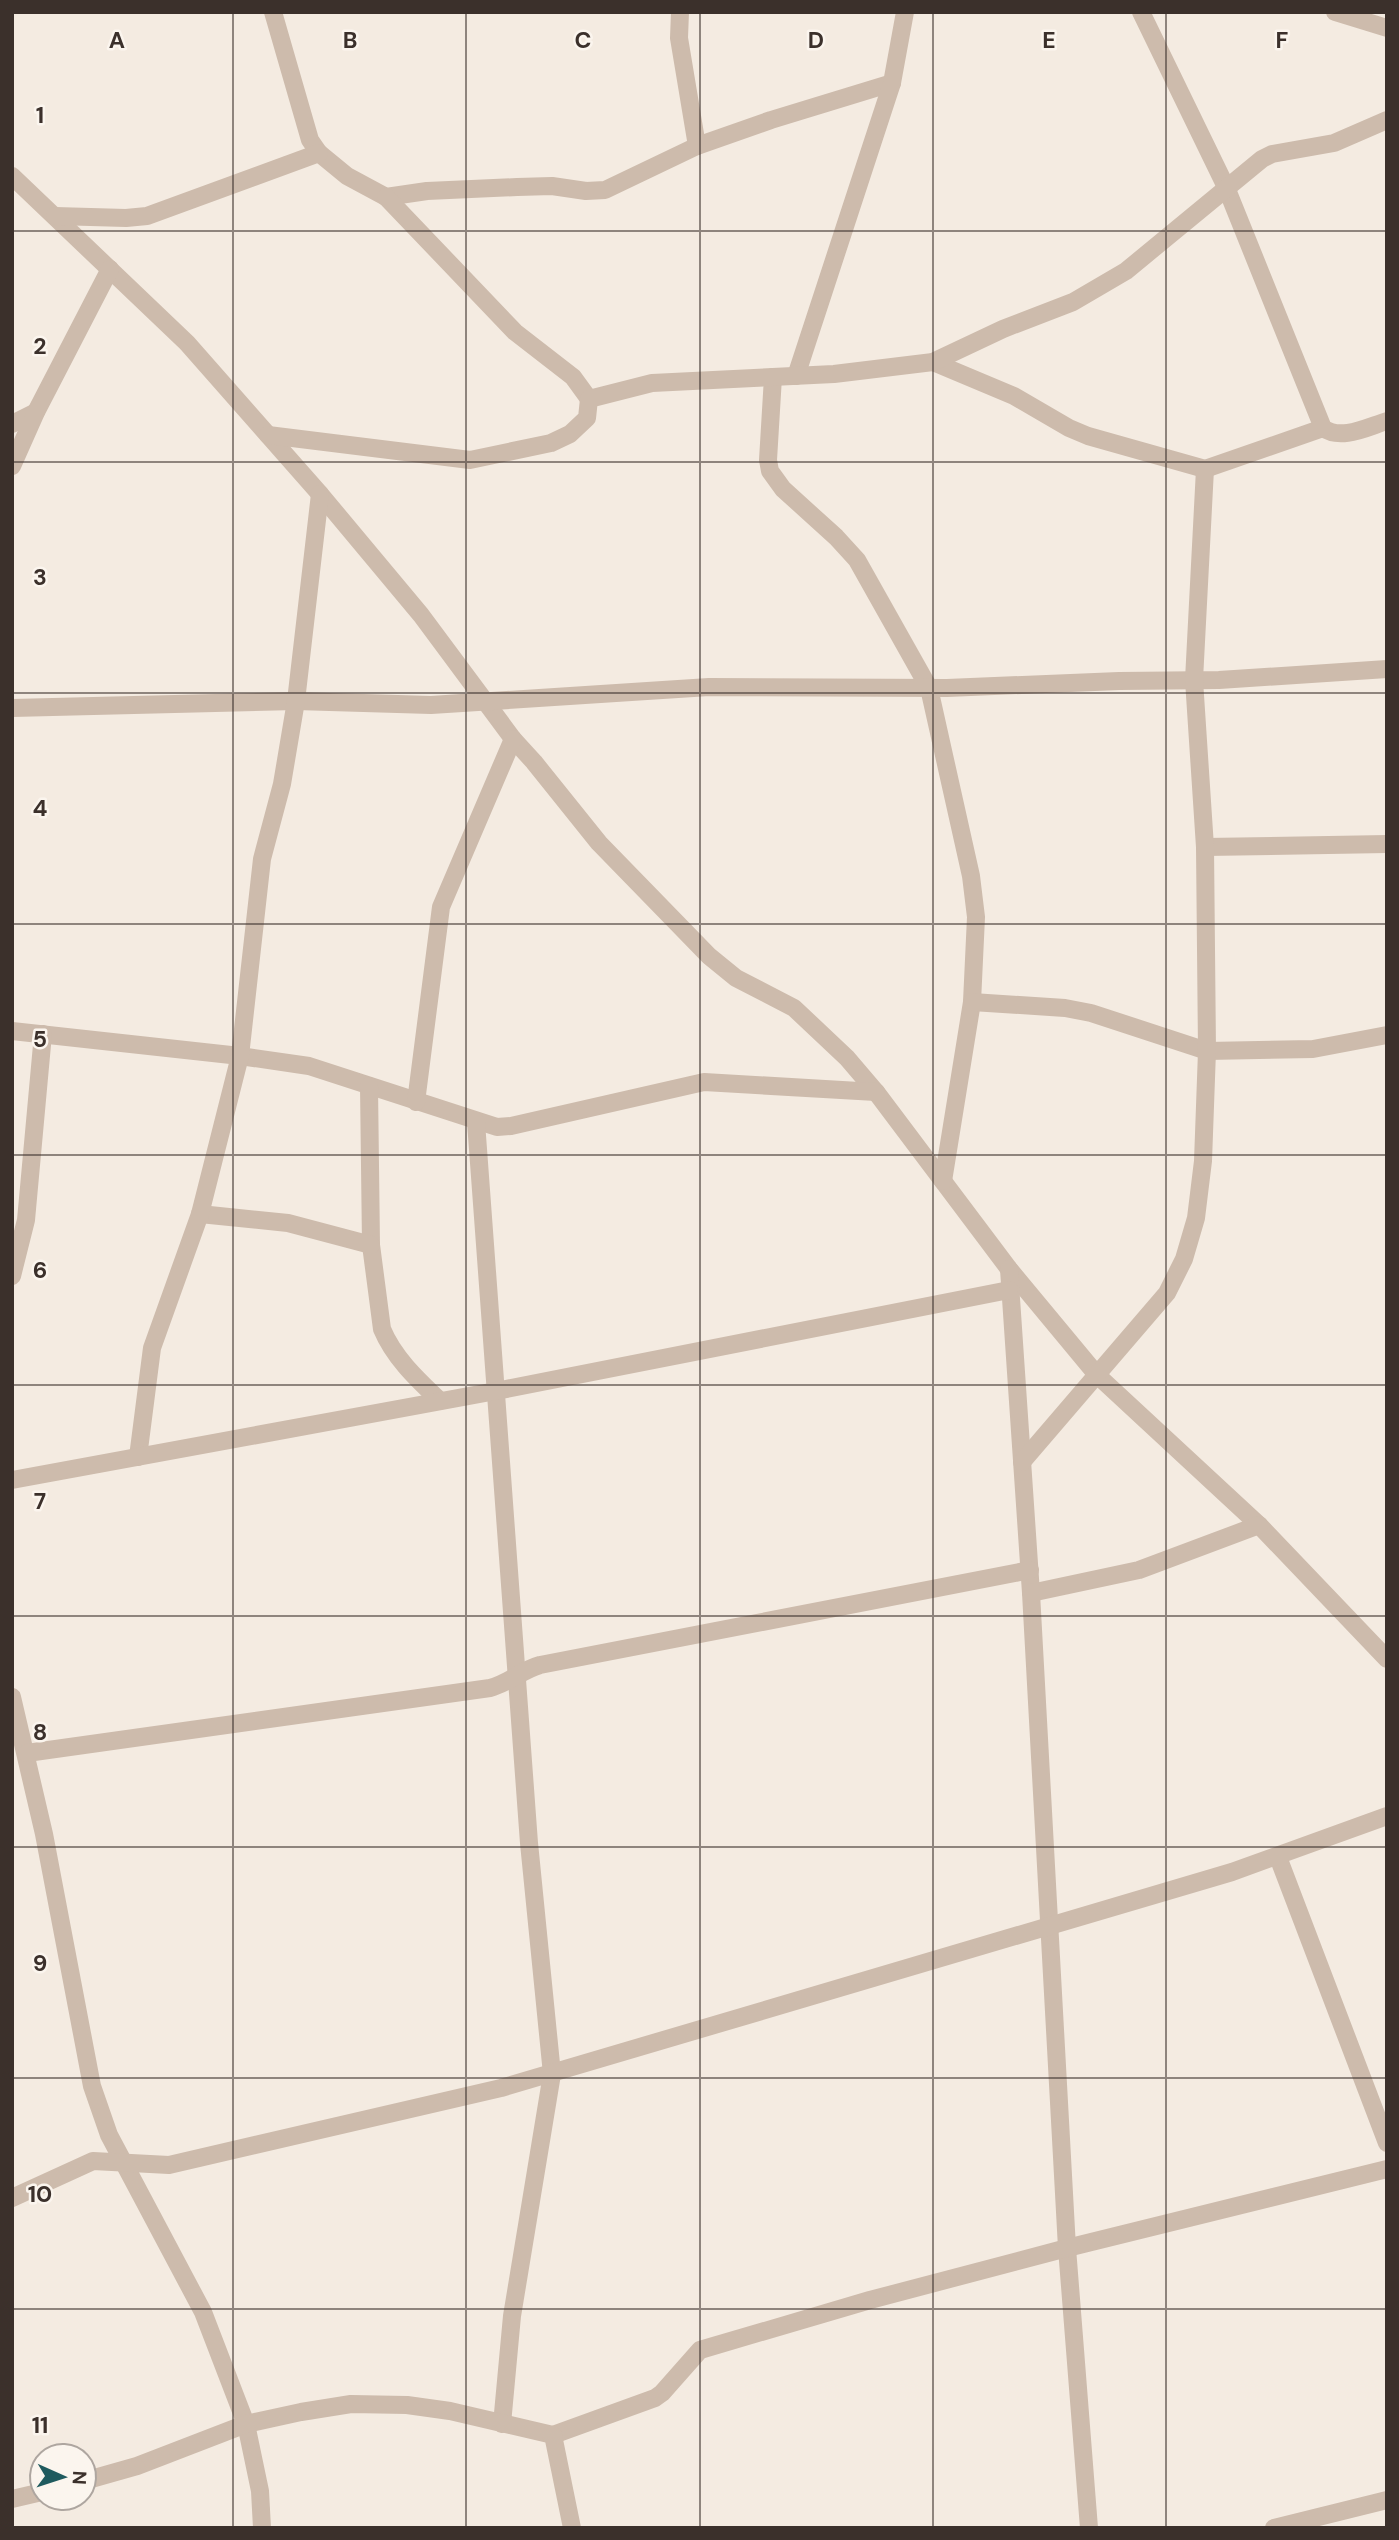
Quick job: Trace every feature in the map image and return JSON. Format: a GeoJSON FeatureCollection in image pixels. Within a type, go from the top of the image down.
{"type":"FeatureCollection","features":[{"type":"Feature","properties":{"kind":"street"},"geometry":{"type":"LineString","coordinates":[[268,435],[470,460],[551,443],[570,434],[587,418],[589,399],[573,377],[515,332],[386,197],[347,176],[319,153],[310,140],[272,12]]}},
{"type":"Feature","properties":{"kind":"street"},"geometry":{"type":"LineString","coordinates":[[680,12],[679,38],[697,146]]}},
{"type":"Feature","properties":{"kind":"street"},"geometry":{"type":"LineString","coordinates":[[796,376],[892,83],[905,12]]}},
{"type":"Feature","properties":{"kind":"street"},"geometry":{"type":"LineString","coordinates":[[1141,12],[1226,187],[1323,428],[1331,433],[1344,434],[1387,421]]}},
{"type":"Feature","properties":{"kind":"street"},"geometry":{"type":"LineString","coordinates":[[1335,12],[1357,15],[1387,29]]}},
{"type":"Feature","properties":{"kind":"street"},"geometry":{"type":"LineString","coordinates":[[386,197],[427,191],[517,187],[552,186],[586,191],[606,190],[697,146],[892,83]]}},
{"type":"Feature","properties":{"kind":"street"},"geometry":{"type":"LineString","coordinates":[[589,399],[652,383],[834,374],[933,362],[1073,302],[1126,271],[1262,159],[1272,154],[1334,143],[1387,120]]}},
{"type":"Feature","properties":{"kind":"street"},"geometry":{"type":"LineString","coordinates":[[55,216],[147,216],[319,153]]}},
{"type":"Feature","properties":{"kind":"street"},"geometry":{"type":"LineString","coordinates":[[12,176],[187,343],[320,494],[421,615],[513,739],[599,842],[709,956],[736,978],[794,1008],[847,1058],[876,1092],[1009,1269],[1097,1375],[1259,1525],[1387,1659]]}},
{"type":"Feature","properties":{"kind":"street"},"geometry":{"type":"LineString","coordinates":[[12,466],[36,412],[110,269]]}},
{"type":"Feature","properties":{"kind":"street"},"geometry":{"type":"LineString","coordinates":[[933,362],[1014,396],[1088,436],[1205,469],[1323,428]]}},
{"type":"Feature","properties":{"kind":"street"},"geometry":{"type":"LineString","coordinates":[[773,377],[768,460],[770,471],[783,489],[857,560],[929,688],[971,876],[976,917],[972,1002],[943,1181]]}},
{"type":"Feature","properties":{"kind":"street"},"geometry":{"type":"LineString","coordinates":[[12,424],[36,412]]}},
{"type":"Feature","properties":{"kind":"street"},"geometry":{"type":"LineString","coordinates":[[1022,1462],[1167,1293],[1184,1259],[1196,1219],[1203,1161],[1207,1051],[1205,846],[1195,680],[1205,469]]}},
{"type":"Feature","properties":{"kind":"street"},"geometry":{"type":"LineString","coordinates":[[138,1457],[152,1348],[200,1214],[240,1056],[262,859],[282,784],[296,701],[320,494]]}},
{"type":"Feature","properties":{"kind":"street"},"geometry":{"type":"LineString","coordinates":[[12,708],[296,701],[431,705],[709,687],[929,688],[1195,680],[1387,669]]}},
{"type":"Feature","properties":{"kind":"street"},"geometry":{"type":"LineString","coordinates":[[416,1102],[440,907],[513,739]]}},
{"type":"Feature","properties":{"kind":"street"},"geometry":{"type":"LineString","coordinates":[[1205,846],[1387,844]]}},
{"type":"Feature","properties":{"kind":"street"},"geometry":{"type":"LineString","coordinates":[[972,1002],[1065,1008],[1091,1013],[1207,1051],[1313,1049],[1387,1035]]}},
{"type":"Feature","properties":{"kind":"street"},"geometry":{"type":"LineString","coordinates":[[12,1031],[309,1066],[497,1127],[704,1082],[876,1092]]}},
{"type":"Feature","properties":{"kind":"street"},"geometry":{"type":"LineString","coordinates":[[12,1276],[26,1220],[43,1034]]}},
{"type":"Feature","properties":{"kind":"street"},"geometry":{"type":"LineString","coordinates":[[369,1086],[371,1245],[382,1329],[412,1374],[440,1401]]}},
{"type":"Feature","properties":{"kind":"street"},"geometry":{"type":"LineString","coordinates":[[477,1122],[529,1843],[552,2074],[512,2316],[502,2424]]}},
{"type":"Feature","properties":{"kind":"street"},"geometry":{"type":"LineString","coordinates":[[200,1214],[288,1223],[371,1245]]}},
{"type":"Feature","properties":{"kind":"street"},"geometry":{"type":"LineString","coordinates":[[1009,1269],[1030,1570],[1067,2248],[1089,2528]]}},
{"type":"Feature","properties":{"kind":"street"},"geometry":{"type":"LineString","coordinates":[[12,1480],[496,1391],[1009,1290]]}},
{"type":"Feature","properties":{"kind":"street"},"geometry":{"type":"LineString","coordinates":[[1031,1593],[1139,1570],[1259,1525]]}},
{"type":"Feature","properties":{"kind":"street"},"geometry":{"type":"LineString","coordinates":[[27,1753],[490,1688],[540,1665],[1030,1570]]}},
{"type":"Feature","properties":{"kind":"street"},"geometry":{"type":"LineString","coordinates":[[12,1697],[15,1717],[27,1753],[92,2086],[109,2135],[203,2312],[246,2424],[260,2491],[262,2528]]}},
{"type":"Feature","properties":{"kind":"street"},"geometry":{"type":"LineString","coordinates":[[12,2198],[93,2161],[169,2165],[552,2074],[1278,1857],[1387,1816]]}},
{"type":"Feature","properties":{"kind":"street"},"geometry":{"type":"LineString","coordinates":[[1278,1857],[1387,2143]]}},
{"type":"Feature","properties":{"kind":"street"},"geometry":{"type":"LineString","coordinates":[[98,2476],[137,2466],[246,2424],[301,2412],[362,2404],[407,2405],[450,2411],[553,2435],[655,2398],[700,2350],[870,2300],[1067,2248],[1387,2169]]}},
{"type":"Feature","properties":{"kind":"street"},"geometry":{"type":"LineString","coordinates":[[553,2435],[572,2528]]}},
{"type":"Feature","properties":{"kind":"street"},"geometry":{"type":"LineString","coordinates":[[1274,2528],[1387,2500]]}}]}
